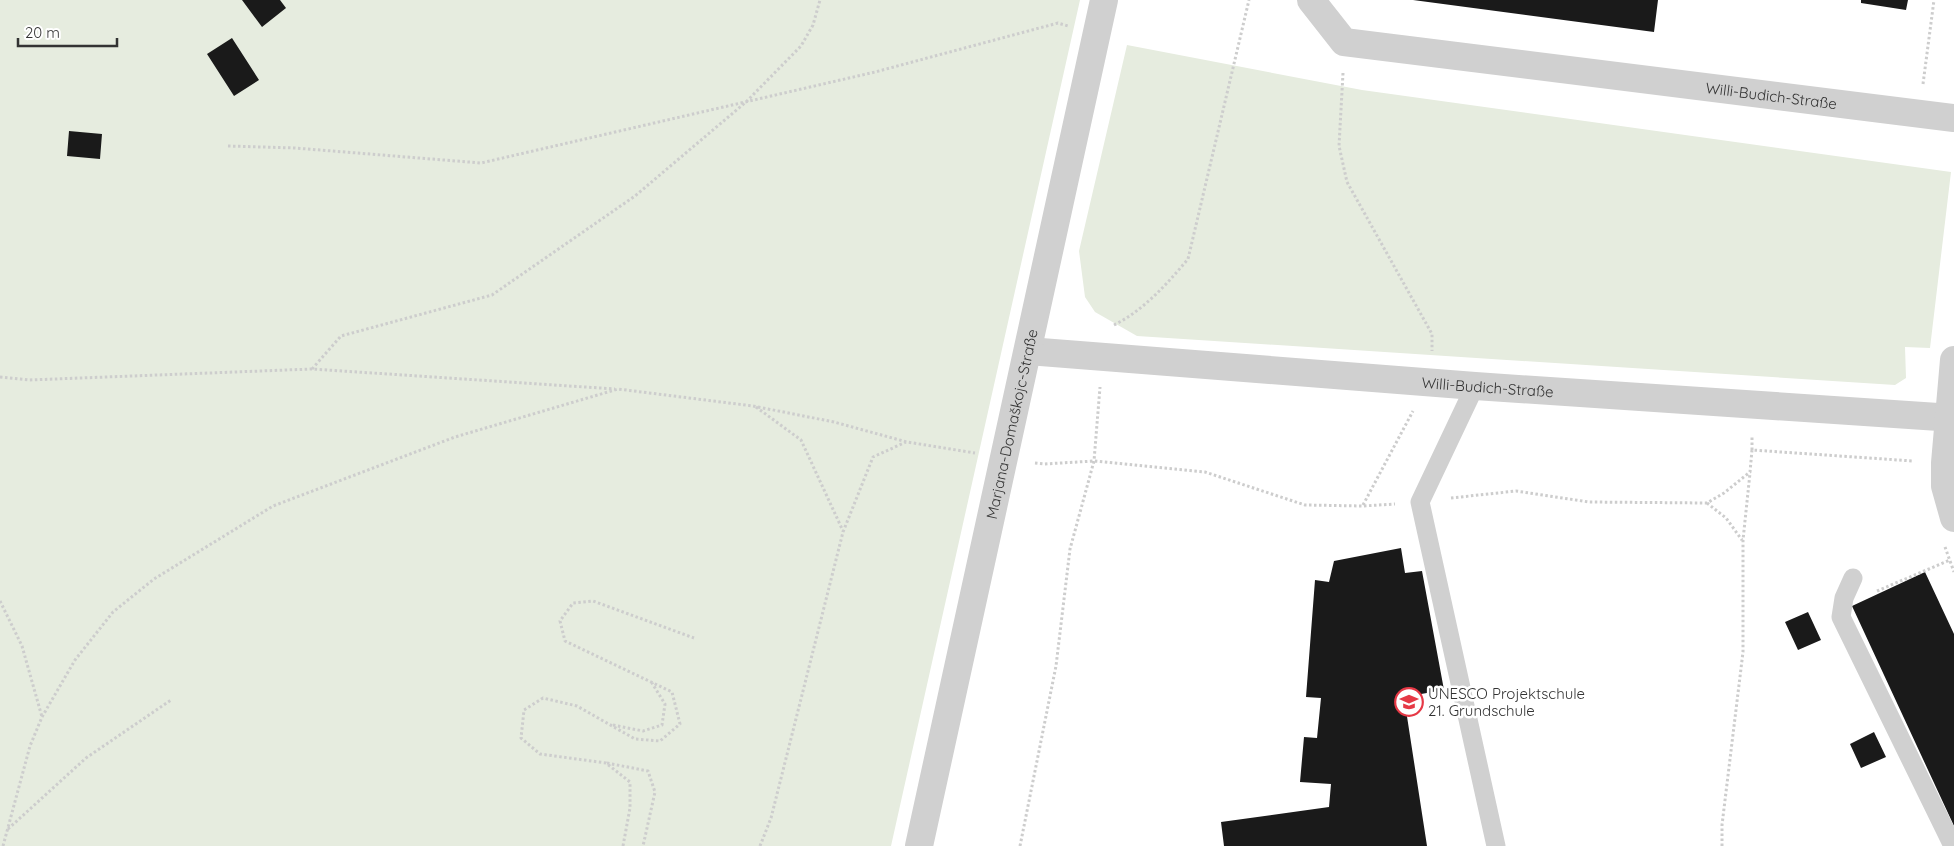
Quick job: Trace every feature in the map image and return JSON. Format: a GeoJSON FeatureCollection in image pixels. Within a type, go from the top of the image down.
{"type":"FeatureCollection","features":[{"type":"Feature","properties":{"kind":"street","name":"Marjana-Domaškojc-Straße"},"geometry":{"type":"LineString","coordinates":[[919,846],[1104,0]]}},
{"type":"Feature","properties":{"kind":"street"},"geometry":{"type":"LineString","coordinates":[[1311,0],[1344,42]]}},
{"type":"Feature","properties":{"kind":"street","name":"Willi-Budich-Straße"},"geometry":{"type":"LineString","coordinates":[[1344,42],[1954,118]]}},
{"type":"Feature","properties":{"kind":"street","name":"Willi-Budich-Straße"},"geometry":{"type":"LineString","coordinates":[[1028,351],[1475,386],[1951,418]]}},
{"type":"Feature","properties":{"kind":"street"},"geometry":{"type":"LineString","coordinates":[[1954,360],[1951,418],[1944,463],[1944,486],[1954,518]]}},
{"type":"Feature","properties":{"kind":"lane"},"geometry":{"type":"LineString","coordinates":[[1475,386],[1420,502],[1496,846]]}},
{"type":"Feature","properties":{"kind":"lane"},"geometry":{"type":"LineString","coordinates":[[1853,578],[1844,598],[1842,617],[1953,846]]}},
{"type":"Feature","properties":{"kind":"path"},"geometry":{"type":"LineString","coordinates":[[312,369],[341,336],[492,295],[635,196],[746,102],[801,46],[813,25],[820,0]]}},
{"type":"Feature","properties":{"kind":"path"},"geometry":{"type":"LineString","coordinates":[[1020,846],[1056,666],[1070,550],[1094,461],[1107,329],[1124,320],[1164,288],[1188,259],[1249,0]]}},
{"type":"Feature","properties":{"kind":"path"},"geometry":{"type":"LineString","coordinates":[[1923,85],[1934,0]]}},
{"type":"Feature","properties":{"kind":"path"},"geometry":{"type":"LineString","coordinates":[[228,146],[295,148],[481,162],[875,72],[1058,23],[1097,33]]}},
{"type":"Feature","properties":{"kind":"path"},"geometry":{"type":"LineString","coordinates":[[1344,42],[1340,146],[1347,182],[1432,334],[1431,357]]}},
{"type":"Feature","properties":{"kind":"path"},"geometry":{"type":"LineString","coordinates":[[0,376],[29,380],[312,369],[618,389],[753,406],[834,422],[907,442],[1044,464],[1094,461],[1205,472],[1305,505],[1363,506],[1420,502],[1516,491],[1589,502],[1707,503],[1724,493],[1750,472]]}},
{"type":"Feature","properties":{"kind":"path"},"geometry":{"type":"LineString","coordinates":[[3,846],[30,746],[42,717],[75,660],[113,612],[154,579],[273,506],[455,437],[618,389]]}},
{"type":"Feature","properties":{"kind":"path"},"geometry":{"type":"LineString","coordinates":[[753,406],[801,440],[843,532]]}},
{"type":"Feature","properties":{"kind":"path"},"geometry":{"type":"LineString","coordinates":[[760,846],[771,818],[843,532],[873,457],[907,442]]}},
{"type":"Feature","properties":{"kind":"path"},"geometry":{"type":"LineString","coordinates":[[1722,846],[1722,825],[1742,652],[1743,540],[1752,450],[1944,463]]}},
{"type":"Feature","properties":{"kind":"path"},"geometry":{"type":"LineString","coordinates":[[1707,503],[1726,518],[1743,540]]}},
{"type":"Feature","properties":{"kind":"path"},"geometry":{"type":"LineString","coordinates":[[0,601],[22,646],[42,717]]}},
{"type":"Feature","properties":{"kind":"path"},"geometry":{"type":"LineString","coordinates":[[642,846],[655,792],[648,771],[540,754],[521,738],[524,710],[543,698],[577,706],[635,740],[660,741],[680,724],[672,692],[565,641],[560,621],[573,603],[593,601],[694,638]]}},
{"type":"Feature","properties":{"kind":"path"},"geometry":{"type":"LineString","coordinates":[[609,724],[643,731],[662,725],[665,704],[652,683]]}},
{"type":"Feature","properties":{"kind":"path"},"geometry":{"type":"LineString","coordinates":[[7,830],[86,758],[171,700]]}},
{"type":"Feature","properties":{"kind":"path"},"geometry":{"type":"LineString","coordinates":[[606,763],[630,782],[630,808],[623,846]]}},
{"type":"Feature","properties":{"kind":"shaded area"},"geometry":{"type":"Polygon","coordinates":[[[0,0],[1080,0],[891,846],[0,846],[0,0]]]}},
{"type":"Feature","properties":{"kind":"shaded area"},"geometry":{"type":"Polygon","coordinates":[[[1127,45],[1362,90],[1951,172],[1930,348],[1905,347],[1906,378],[1895,385],[1137,336],[1095,312],[1085,297],[1079,251],[1127,45]]]}},
{"type":"Feature","properties":{"kind":"building"},"geometry":{"type":"Polygon","coordinates":[[[242,0],[280,0],[286,8],[262,27],[242,0]]]}},
{"type":"Feature","properties":{"kind":"building"},"geometry":{"type":"Polygon","coordinates":[[[1413,0],[1658,0],[1654,32],[1413,0]]]}},
{"type":"Feature","properties":{"kind":"building"},"geometry":{"type":"Polygon","coordinates":[[[1861,0],[1908,0],[1906,10],[1861,3],[1861,0]]]}},
{"type":"Feature","properties":{"kind":"building"},"geometry":{"type":"Polygon","coordinates":[[[232,38],[259,80],[234,96],[207,54],[232,38]]]}},
{"type":"Feature","properties":{"kind":"building"},"geometry":{"type":"Polygon","coordinates":[[[69,131],[102,134],[100,159],[67,156],[69,131]]]}},
{"type":"Feature","properties":{"kind":"building"},"geometry":{"type":"Polygon","coordinates":[[[1401,548],[1405,573],[1422,571],[1444,690],[1404,697],[1427,846],[1224,846],[1221,822],[1329,807],[1331,784],[1300,782],[1304,737],[1317,738],[1321,698],[1306,697],[1315,580],[1329,582],[1334,561],[1401,548]]]}},
{"type":"Feature","properties":{"kind":"building"},"geometry":{"type":"Polygon","coordinates":[[[1925,572],[1954,634],[1954,826],[1852,606],[1925,572]]]}},
{"type":"Feature","properties":{"kind":"building"},"geometry":{"type":"Polygon","coordinates":[[[1808,612],[1821,640],[1798,650],[1785,622],[1808,612]]]}},
{"type":"Feature","properties":{"kind":"building"},"geometry":{"type":"Polygon","coordinates":[[[1874,732],[1886,757],[1861,768],[1850,744],[1874,732]]]}},
{"type":"Feature","properties":{"kind":"place","name":"UNESCO Projektschule 21. Grundschule"},"geometry":{"type":"Point","coordinates":[1409,702]}}]}
